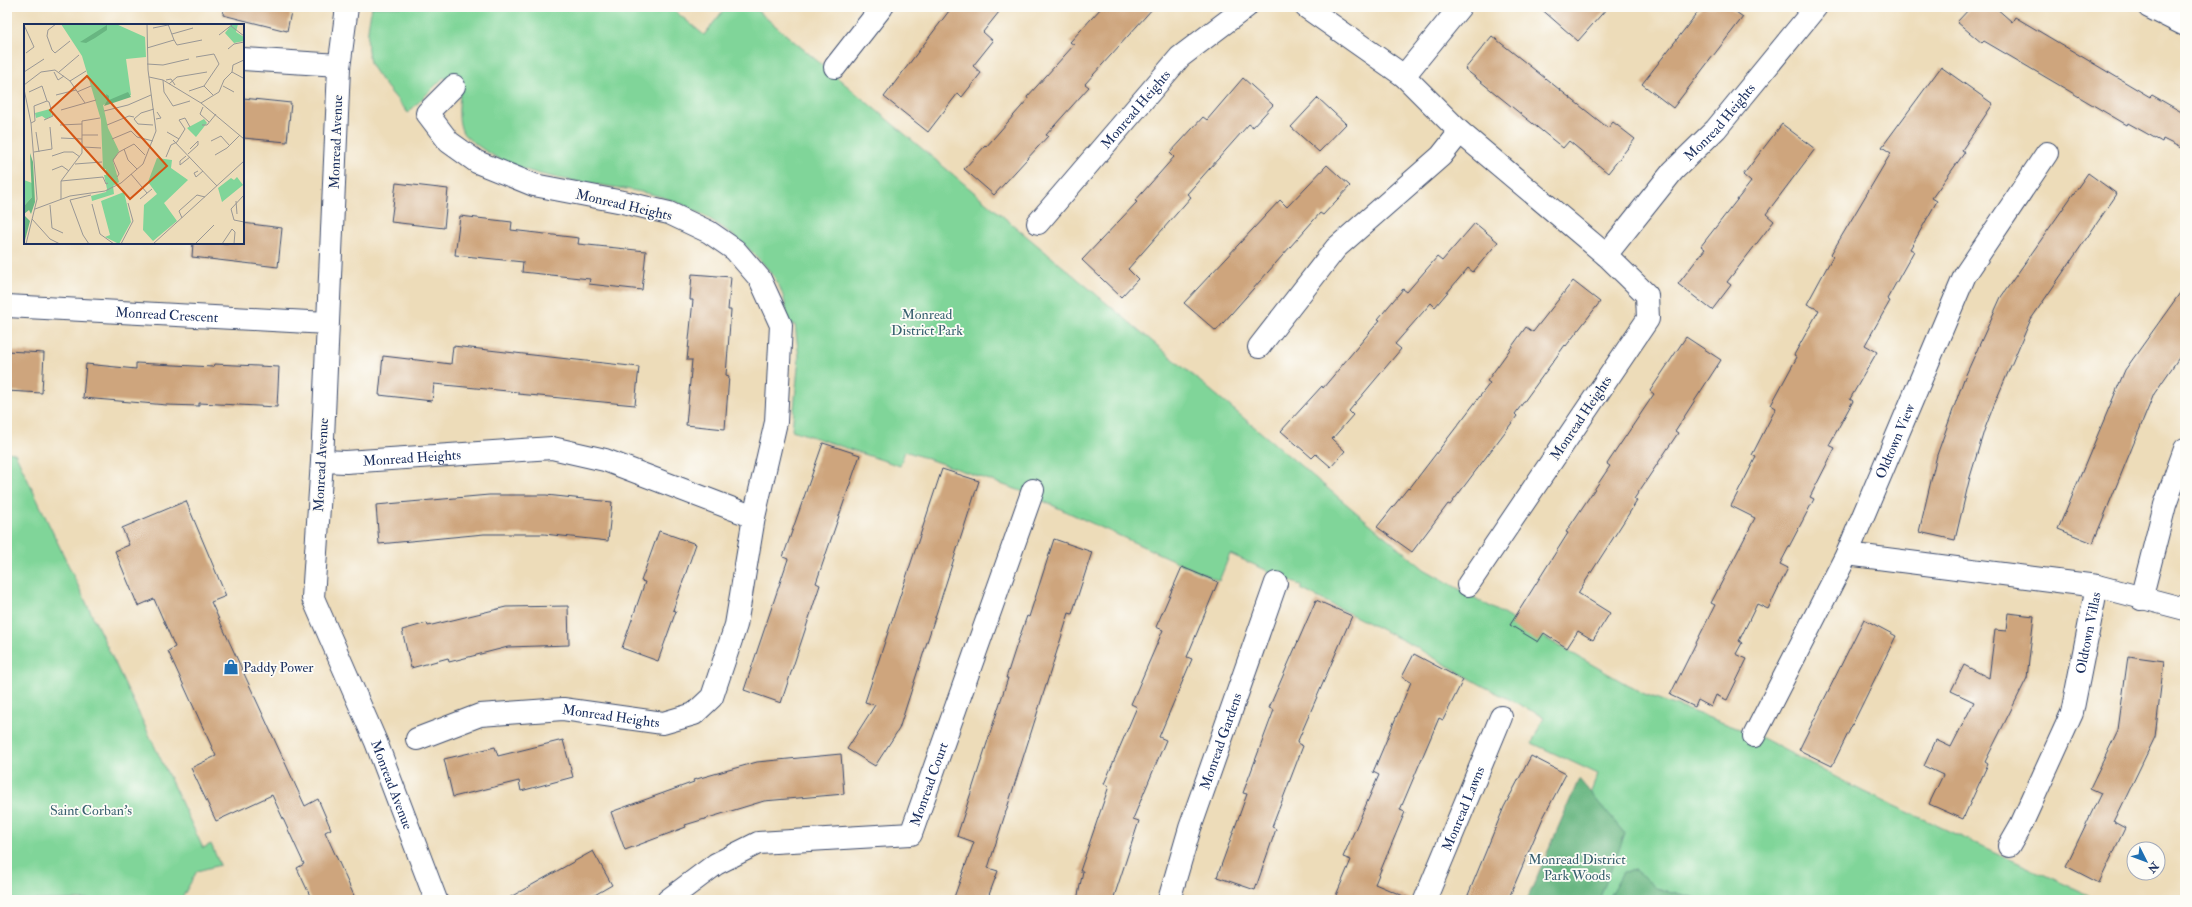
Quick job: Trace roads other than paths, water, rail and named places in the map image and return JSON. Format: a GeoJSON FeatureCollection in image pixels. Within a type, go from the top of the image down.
{"type":"FeatureCollection","features":[{"type":"Feature","properties":{"kind":"street","name":"Monread Avenue"},"geometry":{"type":"LineString","coordinates":[[347,7],[339,65],[322,461],[313,598],[376,742],[436,900]]}},
{"type":"Feature","properties":{"kind":"street"},"geometry":{"type":"LineString","coordinates":[[835,67],[882,7]]}},
{"type":"Feature","properties":{"kind":"street","name":"Monread Heights"},"geometry":{"type":"LineString","coordinates":[[1038,223],[1180,58],[1246,7]]}},
{"type":"Feature","properties":{"kind":"street","name":"Monread Heights"},"geometry":{"type":"LineString","coordinates":[[1306,7],[1404,76],[1460,132],[1606,255],[1647,295],[1648,319],[1468,585]]}},
{"type":"Feature","properties":{"kind":"street"},"geometry":{"type":"LineString","coordinates":[[1404,76],[1460,7]]}},
{"type":"Feature","properties":{"kind":"street","name":"Monread Heights"},"geometry":{"type":"LineString","coordinates":[[1606,255],[1673,171],[1716,129],[1816,7]]}},
{"type":"Feature","properties":{"kind":"street"},"geometry":{"type":"LineString","coordinates":[[2149,7],[2185,25]]}},
{"type":"Feature","properties":{"kind":"street"},"geometry":{"type":"LineString","coordinates":[[244,59],[339,65]]}},
{"type":"Feature","properties":{"kind":"street","name":"Monread Heights"},"geometry":{"type":"LineString","coordinates":[[417,739],[480,715],[563,709],[663,723],[694,714],[712,697],[736,625],[754,517],[776,422],[781,325],[760,279],[735,250],[709,232],[669,213],[623,202],[534,185],[477,162],[449,142],[427,113],[454,86]]}},
{"type":"Feature","properties":{"kind":"street"},"geometry":{"type":"LineString","coordinates":[[1260,347],[1336,248],[1441,156],[1460,132]]}},
{"type":"Feature","properties":{"kind":"street","name":"Oldtown View"},"geometry":{"type":"LineString","coordinates":[[1754,736],[1847,554],[1965,275],[2047,152]]}},
{"type":"Feature","properties":{"kind":"street","name":"Monread Crescent"},"geometry":{"type":"LineString","coordinates":[[7,306],[327,323]]}},
{"type":"Feature","properties":{"kind":"street","name":"Monread Heights"},"geometry":{"type":"LineString","coordinates":[[322,461],[346,462],[552,448],[605,460],[754,517]]}},
{"type":"Feature","properties":{"kind":"street"},"geometry":{"type":"LineString","coordinates":[[2140,598],[2165,505],[2185,449]]}},
{"type":"Feature","properties":{"kind":"street","name":"Monread Court"},"geometry":{"type":"LineString","coordinates":[[668,900],[716,864],[758,843],[911,834],[1033,490]]}},
{"type":"Feature","properties":{"kind":"street","name":"Oldtown Villas"},"geometry":{"type":"LineString","coordinates":[[1847,554],[2097,586],[2072,713],[2021,825],[2009,846]]}},
{"type":"Feature","properties":{"kind":"street","name":"Monread Gardens"},"geometry":{"type":"LineString","coordinates":[[1169,900],[1190,828],[1276,584]]}},
{"type":"Feature","properties":{"kind":"street"},"geometry":{"type":"LineString","coordinates":[[2097,586],[2185,609]]}},
{"type":"Feature","properties":{"kind":"street","name":"Monread Lawns"},"geometry":{"type":"LineString","coordinates":[[1425,900],[1501,717]]}},
{"type":"Feature","properties":{"kind":"place","name":"Paddy Power"},"geometry":{"type":"Point","coordinates":[231,667]}},
{"type":"Feature","properties":{"kind":"park label","name":"Monread District Park"},"geometry":{"type":"Point","coordinates":[927,322]}},
{"type":"Feature","properties":{"kind":"park label","name":"Saint Corban's"},"geometry":{"type":"Point","coordinates":[91,810]}},
{"type":"Feature","properties":{"kind":"park label","name":"Monread District Park Woods"},"geometry":{"type":"Point","coordinates":[1577,868]}}]}
